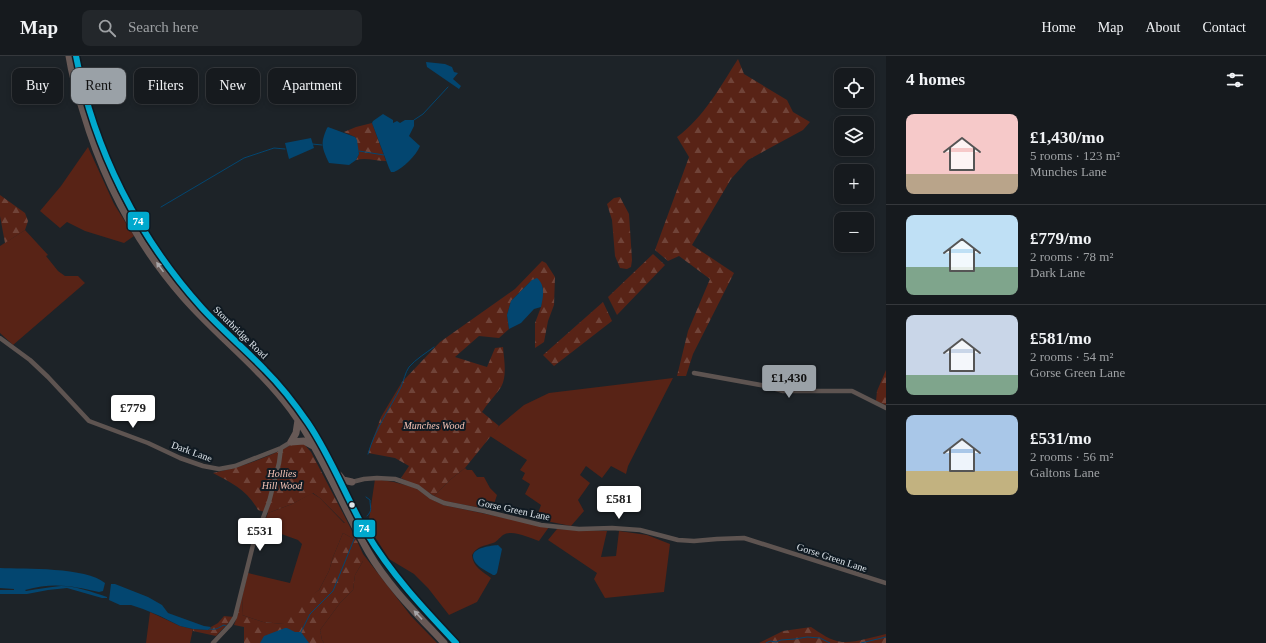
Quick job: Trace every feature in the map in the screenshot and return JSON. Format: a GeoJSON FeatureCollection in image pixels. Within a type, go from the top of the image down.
{"type":"FeatureCollection","features":[{"type":"Feature","properties":{"kind":"highway","name":"Stourbridge Road"},"geometry":{"type":"LineString","coordinates":[[69,56],[78,96],[102,168],[120,206],[137,234],[162,272],[183,297],[277,392],[298,420],[316,449],[350,518],[371,555],[409,606],[444,643]]}},
{"type":"Feature","properties":{"kind":"highway","name":"Stourbridge Road"},"geometry":{"type":"LineString","coordinates":[[76,56],[90,114],[104,153],[128,204],[143,230],[163,259],[201,307],[265,370],[286,394],[316,434],[346,496],[366,532],[388,566],[413,597],[456,643]]}},
{"type":"Feature","properties":{"kind":"highway"},"geometry":{"type":"LineString","coordinates":[[291,442],[296,433],[298,420]]}},
{"type":"Feature","properties":{"kind":"highway"},"geometry":{"type":"LineString","coordinates":[[291,442],[304,441],[316,449]]}},
{"type":"Feature","properties":{"kind":"highway"},"geometry":{"type":"LineString","coordinates":[[335,471],[343,480],[352,482],[346,496]]}},
{"type":"Feature","properties":{"kind":"street","name":"Dark Lane"},"geometry":{"type":"LineString","coordinates":[[0,338],[30,360],[89,421],[203,466],[219,469],[235,466],[281,448],[291,442]]}},
{"type":"Feature","properties":{"kind":"street"},"geometry":{"type":"LineString","coordinates":[[694,373],[766,386],[783,391],[852,391],[886,408]]}},
{"type":"Feature","properties":{"kind":"street"},"geometry":{"type":"LineString","coordinates":[[213,643],[230,625],[235,617],[253,545],[269,502],[279,463],[281,448]]}},
{"type":"Feature","properties":{"kind":"street","name":"Gorse Green Lane"},"geometry":{"type":"LineString","coordinates":[[352,482],[377,478],[395,480],[418,487],[431,497],[444,503],[541,525],[578,529],[612,528],[640,530],[686,541],[744,538],[886,583]]}},
{"type":"Feature","properties":{"kind":"green space"},"geometry":{"type":"Polygon","coordinates":[[[738,59],[744,74],[787,100],[793,112],[810,122],[803,130],[748,160],[731,179],[692,245],[734,273],[693,354],[686,376],[677,376],[688,331],[710,279],[679,256],[668,261],[655,250],[689,157],[677,137],[687,129],[703,111],[718,91],[738,59]]]}},
{"type":"Feature","properties":{"kind":"green space"},"geometry":{"type":"Polygon","coordinates":[[[372,123],[386,161],[367,159],[356,160],[359,154],[355,137],[344,132],[372,123]]]}},
{"type":"Feature","properties":{"kind":"green space"},"geometry":{"type":"Polygon","coordinates":[[[88,147],[114,204],[134,236],[124,243],[85,231],[67,222],[60,228],[40,211],[61,186],[88,147]]]}},
{"type":"Feature","properties":{"kind":"green space"},"geometry":{"type":"Polygon","coordinates":[[[0,195],[25,213],[28,221],[25,230],[5,243],[0,216],[0,195]]]}},
{"type":"Feature","properties":{"kind":"green space"},"geometry":{"type":"Polygon","coordinates":[[[620,197],[629,214],[632,260],[631,267],[627,269],[620,268],[615,256],[612,220],[607,204],[614,198],[620,197]]]}},
{"type":"Feature","properties":{"kind":"green space"},"geometry":{"type":"Polygon","coordinates":[[[25,230],[48,255],[46,256],[58,271],[65,276],[78,276],[85,283],[13,345],[0,333],[0,246],[25,230]]]}},
{"type":"Feature","properties":{"kind":"green space"},"geometry":{"type":"Polygon","coordinates":[[[653,254],[665,265],[617,315],[608,297],[653,254]]]}},
{"type":"Feature","properties":{"kind":"green space","name":"Munches Wood"},"geometry":{"type":"Polygon","coordinates":[[[542,261],[546,263],[555,277],[554,305],[548,321],[544,342],[535,348],[535,323],[541,307],[543,288],[532,280],[511,301],[507,315],[509,329],[499,338],[479,336],[455,357],[487,367],[495,348],[503,347],[505,369],[504,380],[502,386],[482,412],[499,426],[465,468],[451,479],[434,496],[401,478],[409,466],[395,458],[368,453],[381,417],[402,382],[440,342],[515,289],[542,261]]]}},
{"type":"Feature","properties":{"kind":"green space"},"geometry":{"type":"Polygon","coordinates":[[[603,302],[612,321],[554,366],[543,355],[603,302]]]}},
{"type":"Feature","properties":{"kind":"green space"},"geometry":{"type":"Polygon","coordinates":[[[886,370],[886,405],[876,401],[877,391],[886,370]]]}},
{"type":"Feature","properties":{"kind":"green space"},"geometry":{"type":"Polygon","coordinates":[[[673,378],[628,466],[626,474],[611,466],[602,478],[586,466],[580,475],[590,483],[578,500],[584,511],[571,526],[536,519],[541,505],[525,494],[530,484],[522,479],[525,473],[520,470],[527,460],[490,436],[500,425],[524,405],[549,393],[673,378]]]}},
{"type":"Feature","properties":{"kind":"green space","name":"Hollies Hill Wood"},"geometry":{"type":"Polygon","coordinates":[[[298,441],[303,443],[311,452],[348,523],[345,523],[313,493],[292,504],[268,513],[258,510],[244,492],[213,473],[235,468],[257,460],[298,441]]]}},
{"type":"Feature","properties":{"kind":"green space"},"geometry":{"type":"Polygon","coordinates":[[[465,468],[467,470],[472,470],[477,477],[484,477],[490,488],[497,495],[492,510],[444,501],[434,496],[451,479],[465,468]]]}},
{"type":"Feature","properties":{"kind":"green space"},"geometry":{"type":"Polygon","coordinates":[[[375,479],[416,488],[429,498],[443,505],[549,527],[539,541],[516,533],[507,533],[497,541],[476,550],[472,555],[474,563],[491,578],[477,602],[449,615],[428,588],[414,574],[389,559],[368,526],[375,479]]]}},
{"type":"Feature","properties":{"kind":"green space"},"geometry":{"type":"Polygon","coordinates":[[[312,493],[320,498],[344,523],[348,523],[357,541],[343,533],[329,571],[319,590],[305,601],[283,624],[263,622],[242,615],[243,593],[248,573],[290,583],[302,544],[298,540],[262,527],[268,513],[292,504],[312,493]]]}},
{"type":"Feature","properties":{"kind":"green space"},"geometry":{"type":"Polygon","coordinates":[[[557,529],[607,531],[601,557],[616,556],[619,531],[647,535],[670,544],[664,592],[605,598],[594,579],[597,573],[548,540],[557,529]]]}},
{"type":"Feature","properties":{"kind":"green space"},"geometry":{"type":"Polygon","coordinates":[[[343,533],[357,541],[363,554],[363,561],[355,575],[353,590],[340,603],[320,630],[324,643],[244,643],[244,627],[234,625],[243,593],[242,615],[263,622],[283,624],[288,611],[319,590],[329,571],[343,533]]]}},
{"type":"Feature","properties":{"kind":"green space"},"geometry":{"type":"Polygon","coordinates":[[[363,554],[411,616],[437,643],[324,643],[320,630],[340,603],[353,590],[355,575],[363,561],[363,554]]]}},
{"type":"Feature","properties":{"kind":"green space"},"geometry":{"type":"Polygon","coordinates":[[[150,612],[180,626],[193,629],[190,643],[146,643],[150,612]]]}},
{"type":"Feature","properties":{"kind":"green space"},"geometry":{"type":"Polygon","coordinates":[[[224,616],[234,617],[216,636],[193,631],[193,629],[208,630],[218,623],[224,616]]]}},
{"type":"Feature","properties":{"kind":"green space"},"geometry":{"type":"Polygon","coordinates":[[[811,627],[830,638],[842,642],[858,641],[886,634],[886,643],[759,643],[783,631],[811,627]]]}},
{"type":"Feature","properties":{"kind":"water"},"geometry":{"type":"Polygon","coordinates":[[[426,62],[445,64],[452,67],[454,72],[458,73],[453,79],[461,86],[459,89],[427,67],[426,62]]]}},
{"type":"Feature","properties":{"kind":"water"},"geometry":{"type":"Polygon","coordinates":[[[383,114],[393,120],[393,123],[397,121],[400,123],[405,120],[414,120],[414,126],[409,136],[420,146],[416,154],[409,161],[394,172],[391,172],[389,168],[372,123],[383,114]]]}},
{"type":"Feature","properties":{"kind":"water"},"geometry":{"type":"Polygon","coordinates":[[[328,127],[355,137],[357,140],[359,154],[356,160],[349,165],[329,163],[323,146],[323,138],[328,127]]]}},
{"type":"Feature","properties":{"kind":"water"},"geometry":{"type":"Polygon","coordinates":[[[311,138],[314,148],[289,159],[285,143],[311,138]]]}},
{"type":"Feature","properties":{"kind":"water"},"geometry":{"type":"Polygon","coordinates":[[[537,278],[542,284],[543,288],[541,307],[534,309],[521,323],[509,329],[507,315],[511,301],[532,280],[537,278]]]}},
{"type":"Feature","properties":{"kind":"water"},"geometry":{"type":"Polygon","coordinates":[[[498,545],[502,549],[497,573],[493,575],[481,568],[475,562],[473,557],[476,551],[480,549],[498,545]]]}},
{"type":"Feature","properties":{"kind":"water"},"geometry":{"type":"Polygon","coordinates":[[[0,568],[70,571],[96,578],[105,583],[103,591],[99,592],[74,588],[107,598],[102,598],[67,588],[27,594],[0,594],[0,590],[14,589],[0,588],[0,568]],[[45,586],[25,590],[26,591],[61,586],[45,586]]]}},
{"type":"Feature","properties":{"kind":"water"},"geometry":{"type":"Polygon","coordinates":[[[111,584],[115,584],[148,597],[162,605],[168,613],[204,626],[211,627],[208,630],[180,626],[143,609],[131,605],[120,605],[109,600],[111,584]]]}},
{"type":"Feature","properties":{"kind":"water"},"geometry":{"type":"Polygon","coordinates":[[[285,628],[295,632],[301,632],[309,643],[260,643],[264,636],[285,628]]]}},
{"type":"Feature","properties":{"kind":"waterway"},"geometry":{"type":"LineString","coordinates":[[414,120],[423,114],[448,87]]}},
{"type":"Feature","properties":{"kind":"waterway"},"geometry":{"type":"LineString","coordinates":[[312,144],[322,145]]}},
{"type":"Feature","properties":{"kind":"waterway"},"geometry":{"type":"LineString","coordinates":[[161,207],[244,158],[274,148],[285,149]]}},
{"type":"Feature","properties":{"kind":"waterway"},"geometry":{"type":"LineString","coordinates":[[359,151],[384,155]]}},
{"type":"Feature","properties":{"kind":"waterway"},"geometry":{"type":"LineString","coordinates":[[368,454],[374,436],[401,387],[409,367],[434,347]]}},
{"type":"Feature","properties":{"kind":"waterway"},"geometry":{"type":"LineString","coordinates":[[366,497],[370,500],[371,509],[367,516]]}},
{"type":"Feature","properties":{"kind":"waterway"},"geometry":{"type":"LineString","coordinates":[[301,632],[310,614],[333,591],[355,537]]}},
{"type":"Feature","properties":{"kind":"waterway"},"geometry":{"type":"LineString","coordinates":[[209,629],[216,629],[224,625],[226,626]]}},
{"type":"Feature","properties":{"kind":"waterway"},"geometry":{"type":"LineString","coordinates":[[766,643],[770,641],[776,642],[807,637],[820,638],[830,643]]}},
{"type":"Feature","properties":{"kind":"waterway"},"geometry":{"type":"LineString","coordinates":[[861,643],[886,637]]}},
{"type":"Feature","properties":{"kind":"transit line","name":"74"},"geometry":{"type":"LineString","coordinates":[[76,56],[94,125],[107,158],[122,191],[158,252],[179,281],[202,308],[271,376],[293,402],[324,449],[366,532],[386,562],[408,590],[456,643]]}}]}
